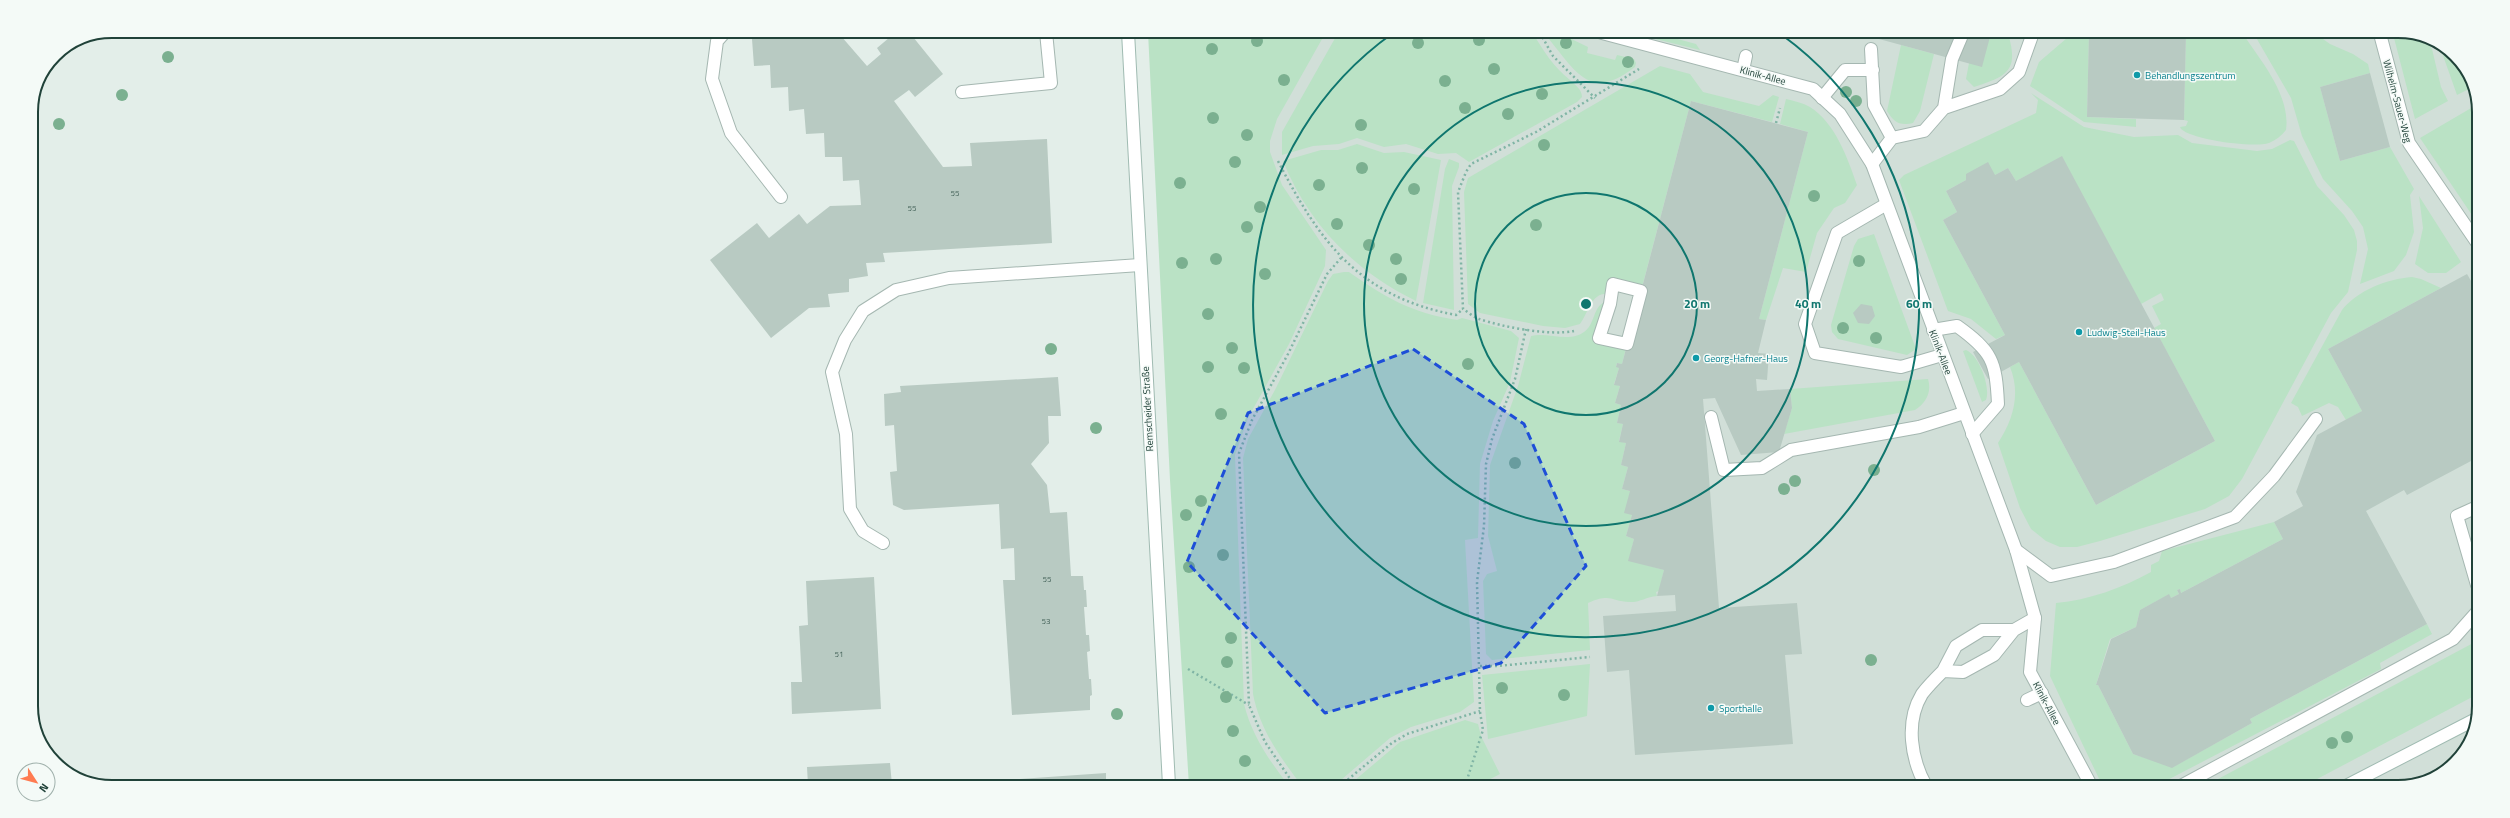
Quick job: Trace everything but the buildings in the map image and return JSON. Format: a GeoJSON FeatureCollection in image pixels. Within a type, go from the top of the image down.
{"type":"FeatureCollection","features":[{"type":"Feature","properties":{"kind":"street"},"geometry":{"type":"LineString","coordinates":[[720,38],[717,41],[712,79],[731,133],[781,196]]}},
{"type":"Feature","properties":{"kind":"street"},"geometry":{"type":"LineString","coordinates":[[962,92],[1051,83],[1047,38]]}},
{"type":"Feature","properties":{"kind":"street","name":"Remscheider Straße"},"geometry":{"type":"LineString","coordinates":[[1128,38],[1169,780]]}},
{"type":"Feature","properties":{"kind":"street","name":"Klinik-Allee"},"geometry":{"type":"LineString","coordinates":[[1621,38],[1812,89],[1840,114],[1872,164],[1886,205],[2016,550],[2035,618],[2030,672],[2088,780]]}},
{"type":"Feature","properties":{"kind":"street"},"geometry":{"type":"LineString","coordinates":[[1944,108],[1952,59],[1961,38]]}},
{"type":"Feature","properties":{"kind":"street"},"geometry":{"type":"LineString","coordinates":[[1872,164],[1892,138],[1924,131],[1944,108],[2000,90],[2019,72],[2031,38]]}},
{"type":"Feature","properties":{"kind":"street","name":"Wilhelm-Sauer-Weg"},"geometry":{"type":"LineString","coordinates":[[2381,38],[2409,143],[2472,235]]}},
{"type":"Feature","properties":{"kind":"street"},"geometry":{"type":"LineString","coordinates":[[1871,49],[1874,105],[1892,138]]}},
{"type":"Feature","properties":{"kind":"street"},"geometry":{"type":"LineString","coordinates":[[1743,70],[1746,56]]}},
{"type":"Feature","properties":{"kind":"street"},"geometry":{"type":"LineString","coordinates":[[1822,98],[1846,70],[1872,70]]}},
{"type":"Feature","properties":{"kind":"street"},"geometry":{"type":"LineString","coordinates":[[1886,205],[1837,233],[1806,324],[1815,353],[1900,366],[1942,354]]}},
{"type":"Feature","properties":{"kind":"street"},"geometry":{"type":"LineString","coordinates":[[883,543],[863,531],[850,509],[846,434],[832,372],[846,340],[863,311],[896,290],[949,278],[1140,265]]}},
{"type":"Feature","properties":{"kind":"street"},"geometry":{"type":"LineString","coordinates":[[1613,284],[1641,291],[1627,344],[1599,338],[1610,304],[1610,294],[1613,284]]}},
{"type":"Feature","properties":{"kind":"street"},"geometry":{"type":"LineString","coordinates":[[1933,330],[1957,326],[1981,343],[1997,372],[1998,404],[1972,434]]}},
{"type":"Feature","properties":{"kind":"street"},"geometry":{"type":"LineString","coordinates":[[1710,417],[1724,470],[1762,468],[1791,450],[1919,427],[1964,412]]}},
{"type":"Feature","properties":{"kind":"street"},"geometry":{"type":"LineString","coordinates":[[2016,550],[2050,576],[2114,562],[2235,517],[2274,476],[2316,419]]}},
{"type":"Feature","properties":{"kind":"street"},"geometry":{"type":"LineString","coordinates":[[2472,509],[2457,516],[2472,568]]}},
{"type":"Feature","properties":{"kind":"street"},"geometry":{"type":"LineString","coordinates":[[1943,671],[1963,672],[1994,655],[2014,630],[2035,618]]}},
{"type":"Feature","properties":{"kind":"street"},"geometry":{"type":"LineString","coordinates":[[2192,780],[2453,639],[2472,618]]}},
{"type":"Feature","properties":{"kind":"street"},"geometry":{"type":"LineString","coordinates":[[1922,780],[1919,774],[1912,746],[1913,716],[1922,694],[1943,671],[1956,646],[1982,630],[2014,630]]}},
{"type":"Feature","properties":{"kind":"street"},"geometry":{"type":"LineString","coordinates":[[2027,700],[2042,693]]}},
{"type":"Feature","properties":{"kind":"street"},"geometry":{"type":"LineString","coordinates":[[2358,780],[2470,722]]}},
{"type":"Feature","properties":{"kind":"path"},"geometry":{"type":"LineString","coordinates":[[1543,38],[1553,56],[1595,98]]}},
{"type":"Feature","properties":{"kind":"path"},"geometry":{"type":"LineString","coordinates":[[1463,309],[1458,192],[1471,164],[1536,132],[1595,98],[1644,66],[1651,46]]}},
{"type":"Feature","properties":{"kind":"path"},"geometry":{"type":"LineString","coordinates":[[1278,161],[1310,220],[1341,258],[1371,283],[1398,299],[1429,310],[1456,315],[1463,309]]}},
{"type":"Feature","properties":{"kind":"path"},"geometry":{"type":"LineString","coordinates":[[1291,780],[1264,742],[1249,705],[1240,453],[1252,420],[1288,354],[1327,274],[1341,258]]}},
{"type":"Feature","properties":{"kind":"path"},"geometry":{"type":"LineString","coordinates":[[1463,309],[1477,318],[1526,329],[1566,333],[1581,330]]}},
{"type":"Feature","properties":{"kind":"path"},"geometry":{"type":"LineString","coordinates":[[1467,780],[1484,730],[1480,712],[1477,582],[1484,526],[1486,464],[1492,439],[1515,379],[1526,329]]}},
{"type":"Feature","properties":{"kind":"path"},"geometry":{"type":"LineString","coordinates":[[1162,654],[1249,705]]}},
{"type":"Feature","properties":{"kind":"path"},"geometry":{"type":"LineString","coordinates":[[1480,666],[1498,666],[1590,657]]}},
{"type":"Feature","properties":{"kind":"path"},"geometry":{"type":"LineString","coordinates":[[1347,780],[1392,743],[1407,734],[1480,711]]}},
{"type":"Feature","properties":{"kind":"highlighted area"},"geometry":{"type":"Polygon","coordinates":[[[1413,349],[1524,424],[1586,566],[1501,663],[1325,713],[1187,562],[1248,413],[1413,349]]]}},
{"type":"Feature","properties":{"kind":"shaded area"},"geometry":{"type":"Polygon","coordinates":[[[1174,38],[2398,38],[2417,41],[2435,48],[2454,63],[2462,75],[2468,88],[2472,107],[2472,706],[2469,725],[2462,743],[2447,762],[2431,772],[2412,779],[2398,780],[1215,780],[1174,38]]]}},
{"type":"Feature","properties":{"kind":"green space"},"geometry":{"type":"Polygon","coordinates":[[[1148,38],[1323,38],[1277,119],[1270,141],[1270,152],[1282,185],[1326,250],[1325,266],[1289,344],[1248,418],[1235,455],[1244,704],[1247,716],[1256,737],[1285,780],[1189,780],[1170,480],[1148,38]]]}},
{"type":"Feature","properties":{"kind":"green space"},"geometry":{"type":"Polygon","coordinates":[[[1335,38],[1536,38],[1554,64],[1580,89],[1582,94],[1582,97],[1577,102],[1469,162],[1456,153],[1438,154],[1406,144],[1384,147],[1357,138],[1339,144],[1313,146],[1282,155],[1282,132],[1335,38]]]}},
{"type":"Feature","properties":{"kind":"green space"},"geometry":{"type":"Polygon","coordinates":[[[1569,38],[1588,47],[1587,53],[1615,60],[1617,55],[1634,59],[1636,63],[1635,67],[1620,77],[1607,82],[1596,82],[1586,79],[1568,63],[1549,39],[1569,38]]]}},
{"type":"Feature","properties":{"kind":"green space"},"geometry":{"type":"Polygon","coordinates":[[[1651,38],[1674,38],[1696,44],[1700,50],[1651,38]]]}},
{"type":"Feature","properties":{"kind":"green space"},"geometry":{"type":"Polygon","coordinates":[[[1987,38],[2009,38],[2012,56],[2011,64],[2003,75],[1974,87],[1966,79],[1969,63],[1987,38]]]}},
{"type":"Feature","properties":{"kind":"green space"},"geometry":{"type":"Polygon","coordinates":[[[2067,38],[2089,38],[2087,117],[2136,119],[2136,127],[2084,122],[2030,86],[2039,62],[2067,38]]]}},
{"type":"Feature","properties":{"kind":"green space"},"geometry":{"type":"Polygon","coordinates":[[[2186,38],[2246,38],[2266,67],[2279,92],[2284,104],[2286,130],[2269,143],[2237,144],[2210,140],[2188,133],[2180,127],[2186,126],[2188,121],[2184,120],[2186,38]]]}},
{"type":"Feature","properties":{"kind":"green space"},"geometry":{"type":"Polygon","coordinates":[[[2256,38],[2322,38],[2330,44],[2353,54],[2368,64],[2370,73],[2320,87],[2340,161],[2390,147],[2414,189],[2410,195],[2414,232],[2406,255],[2394,271],[2360,284],[2368,249],[2363,227],[2352,211],[2323,179],[2302,136],[2291,98],[2256,38]]]}},
{"type":"Feature","properties":{"kind":"green space"},"geometry":{"type":"Polygon","coordinates":[[[2394,38],[2417,41],[2430,46],[2441,87],[2448,101],[2415,119],[2394,38]]]}},
{"type":"Feature","properties":{"kind":"green space"},"geometry":{"type":"Polygon","coordinates":[[[1901,45],[1934,54],[1920,111],[1913,123],[1908,124],[1897,122],[1887,111],[1901,45]]]}},
{"type":"Feature","properties":{"kind":"green space"},"geometry":{"type":"Polygon","coordinates":[[[2442,52],[2457,67],[2468,88],[2468,89],[2457,95],[2442,52]]]}},
{"type":"Feature","properties":{"kind":"green space"},"geometry":{"type":"Polygon","coordinates":[[[1660,66],[1690,74],[1703,92],[1759,106],[1773,95],[1779,97],[1772,122],[1691,101],[1641,291],[1613,284],[1610,294],[1599,296],[1591,303],[1580,324],[1565,328],[1543,326],[1480,313],[1468,304],[1464,192],[1468,178],[1660,66]]]}},
{"type":"Feature","properties":{"kind":"green space"},"geometry":{"type":"Polygon","coordinates":[[[2031,93],[2084,127],[2134,137],[2178,135],[2192,143],[2257,151],[2272,149],[2290,140],[2294,141],[2317,186],[2344,215],[2354,230],[2357,241],[2357,250],[2348,292],[2331,313],[2242,479],[2229,496],[2205,509],[2077,547],[2060,547],[2046,541],[2031,529],[2020,508],[1998,443],[2008,425],[2014,406],[2015,387],[2010,367],[2019,362],[2096,505],[2215,441],[2154,328],[2161,324],[2152,306],[2164,300],[2161,293],[2141,304],[2062,157],[2016,181],[2008,168],[1995,175],[1966,180],[1946,191],[1957,212],[1943,220],[2005,335],[1996,339],[1971,319],[1948,311],[1899,180],[1904,175],[2036,113],[2038,100],[2031,93]]]}},
{"type":"Feature","properties":{"kind":"green space"},"geometry":{"type":"Polygon","coordinates":[[[1786,99],[1810,107],[1827,122],[1845,152],[1857,185],[1845,203],[1834,208],[1817,233],[1806,272],[1783,268],[1766,320],[1759,319],[1808,132],[1780,124],[1786,99]]]}},
{"type":"Feature","properties":{"kind":"green space"},"geometry":{"type":"Polygon","coordinates":[[[2472,108],[2472,215],[2420,138],[2472,108]]]}},
{"type":"Feature","properties":{"kind":"green space"},"geometry":{"type":"Polygon","coordinates":[[[1357,144],[1384,153],[1404,152],[1441,160],[1416,301],[1373,275],[1336,244],[1320,226],[1306,206],[1283,161],[1321,150],[1338,150],[1357,144]]]}},
{"type":"Feature","properties":{"kind":"green space"},"geometry":{"type":"Polygon","coordinates":[[[1449,159],[1459,163],[1452,186],[1454,310],[1423,303],[1445,169],[1449,159]]]}},
{"type":"Feature","properties":{"kind":"green space"},"geometry":{"type":"Polygon","coordinates":[[[2419,196],[2461,262],[2446,273],[2428,273],[2415,264],[2423,228],[2419,196]]]}},
{"type":"Feature","properties":{"kind":"green space"},"geometry":{"type":"Polygon","coordinates":[[[1874,234],[1916,349],[1907,355],[1838,339],[1832,332],[1831,325],[1854,246],[1858,239],[1874,234]]]}},
{"type":"Feature","properties":{"kind":"green space"},"geometry":{"type":"Polygon","coordinates":[[[1349,272],[1388,297],[1413,309],[1457,320],[1462,318],[1511,331],[1519,338],[1510,382],[1493,421],[1480,464],[1478,538],[1465,540],[1474,702],[1460,712],[1411,727],[1390,738],[1341,780],[1298,780],[1272,743],[1256,707],[1253,694],[1243,458],[1248,439],[1276,388],[1328,281],[1333,274],[1349,272]]]}},
{"type":"Feature","properties":{"kind":"green space"},"geometry":{"type":"Polygon","coordinates":[[[2412,277],[2421,279],[2441,288],[2328,349],[2362,411],[2346,420],[2338,407],[2329,403],[2302,416],[2298,407],[2291,403],[2342,310],[2365,291],[2393,280],[2412,277]]]}},
{"type":"Feature","properties":{"kind":"green space"},"geometry":{"type":"Polygon","coordinates":[[[1605,302],[1599,338],[1627,344],[1622,364],[1617,363],[1616,366],[1619,368],[1614,384],[1620,386],[1615,403],[1621,405],[1617,423],[1623,424],[1619,441],[1626,443],[1621,465],[1628,467],[1622,489],[1630,491],[1632,515],[1626,536],[1634,539],[1629,560],[1664,570],[1659,591],[1656,592],[1657,596],[1635,602],[1602,598],[1588,603],[1590,650],[1492,660],[1486,654],[1483,581],[1487,574],[1497,571],[1488,536],[1490,465],[1518,386],[1531,336],[1544,335],[1572,337],[1578,335],[1588,329],[1598,307],[1605,302]]]}},
{"type":"Feature","properties":{"kind":"green space"},"geometry":{"type":"Polygon","coordinates":[[[1966,350],[1975,358],[1983,372],[1987,387],[1987,394],[1986,400],[1982,402],[1963,351],[1966,350]]]}},
{"type":"Feature","properties":{"kind":"green space"},"geometry":{"type":"Polygon","coordinates":[[[1928,379],[1929,393],[1925,401],[1915,410],[1784,434],[1792,408],[1790,389],[1928,379]]]}},
{"type":"Feature","properties":{"kind":"green space"},"geometry":{"type":"Polygon","coordinates":[[[2274,522],[2283,539],[2181,593],[2180,589],[2177,590],[2179,594],[2171,598],[2168,595],[2140,610],[2136,627],[2110,639],[2096,685],[2098,685],[2133,754],[2173,767],[2252,723],[2250,719],[2427,624],[2432,634],[2380,663],[2381,669],[2167,780],[2100,780],[2050,676],[2056,603],[2093,596],[2140,578],[2151,572],[2151,565],[2159,561],[2162,551],[2274,522]]]}},
{"type":"Feature","properties":{"kind":"green space"},"geometry":{"type":"Polygon","coordinates":[[[2472,644],[2472,697],[2315,780],[2216,780],[2472,644]]]}},
{"type":"Feature","properties":{"kind":"green space"},"geometry":{"type":"Polygon","coordinates":[[[1590,664],[1587,716],[1488,739],[1482,675],[1590,664]]]}},
{"type":"Feature","properties":{"kind":"green space"},"geometry":{"type":"Polygon","coordinates":[[[1465,720],[1478,724],[1481,736],[1500,774],[1488,780],[1355,780],[1400,742],[1465,720]]]}},
{"type":"Feature","properties":{"kind":"place","name":"Behandlungszentrum"},"geometry":{"type":"Point","coordinates":[2137,75]}},
{"type":"Feature","properties":{"kind":"place","name":"Ludwig-Steil-Haus"},"geometry":{"type":"Point","coordinates":[2079,332]}},
{"type":"Feature","properties":{"kind":"place","name":"Georg-Hafner-Haus"},"geometry":{"type":"Point","coordinates":[1696,358]}},
{"type":"Feature","properties":{"kind":"place","name":"Sporthalle"},"geometry":{"type":"Point","coordinates":[1711,708]}}]}
